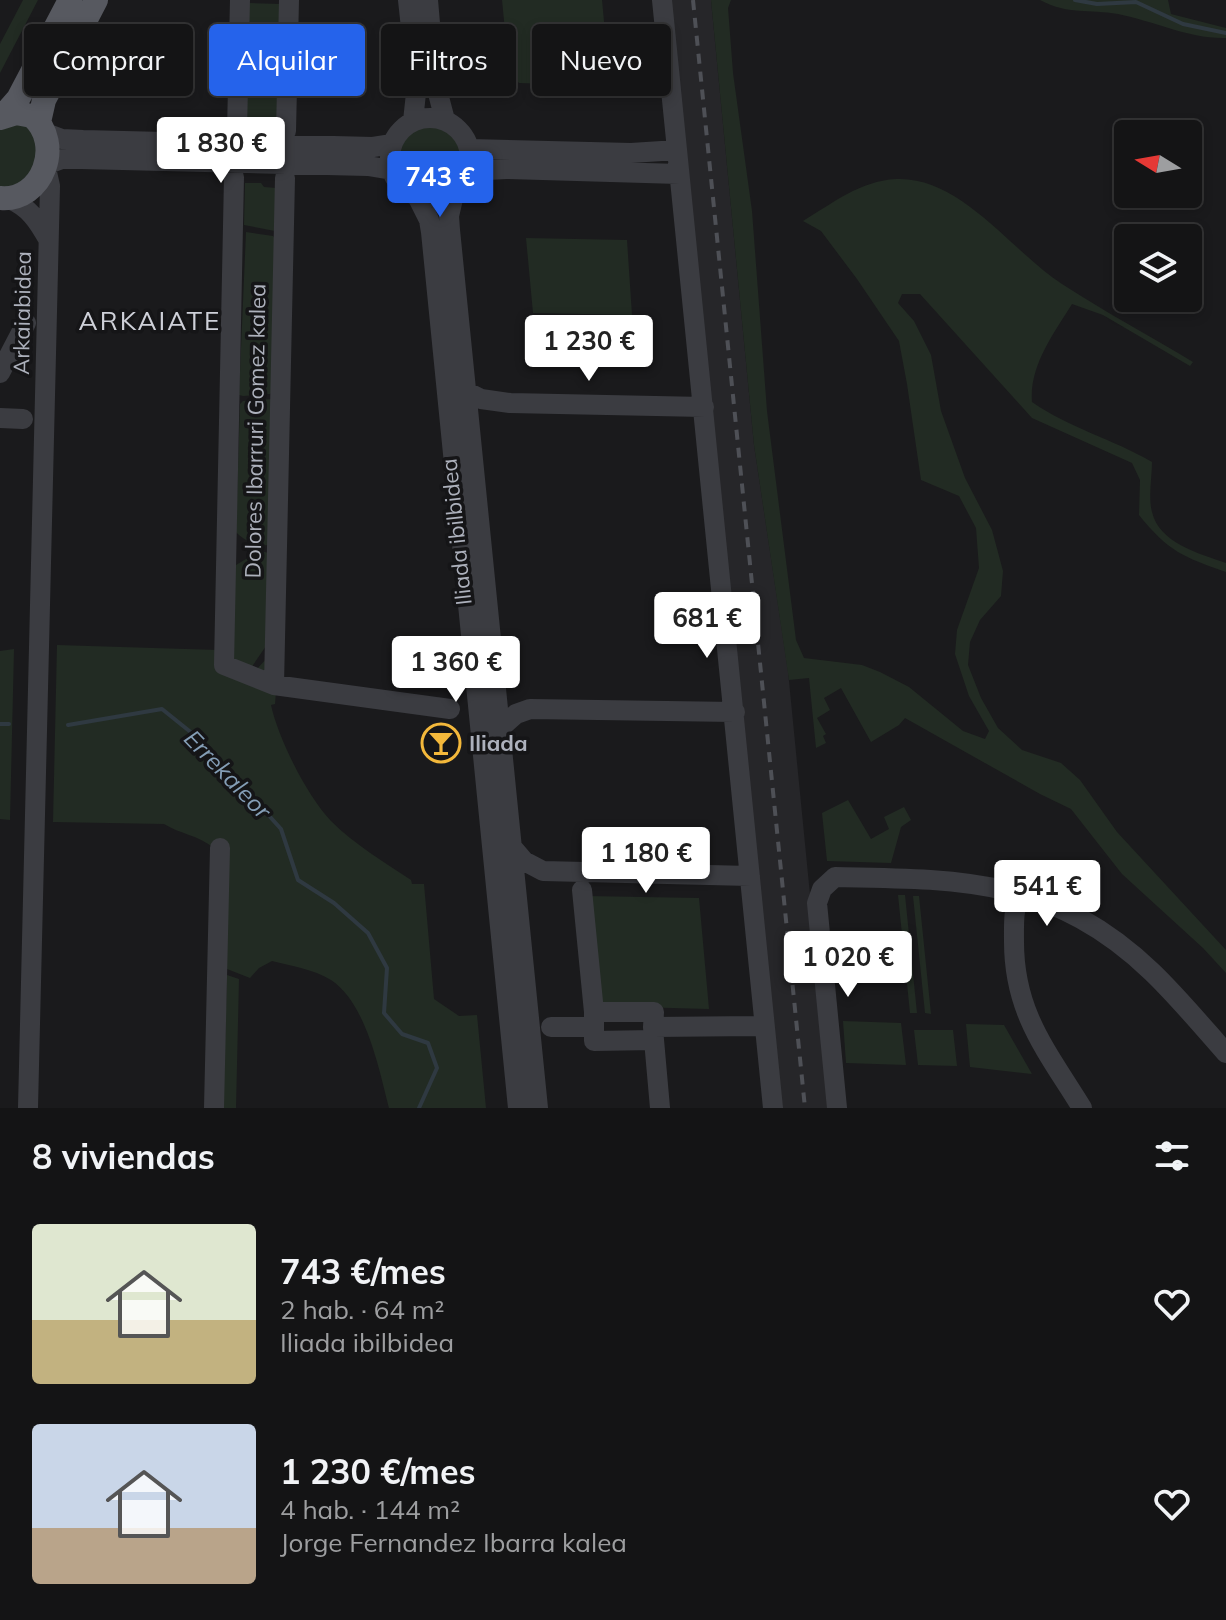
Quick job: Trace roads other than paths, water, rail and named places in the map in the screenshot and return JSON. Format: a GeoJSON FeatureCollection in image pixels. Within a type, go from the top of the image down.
{"type":"FeatureCollection","features":[{"type":"Feature","properties":{"kind":"main road"},"geometry":{"type":"LineString","coordinates":[[2,117],[18,99],[70,0]]}},
{"type":"Feature","properties":{"kind":"main road"},"geometry":{"type":"LineString","coordinates":[[5,198],[20,195],[29,189],[46,167],[50,146],[43,127],[44,100],[96,0]]}},
{"type":"Feature","properties":{"kind":"main road"},"geometry":{"type":"LineString","coordinates":[[2,117],[26,114],[43,127]]}},
{"type":"Feature","properties":{"kind":"street"},"geometry":{"type":"LineString","coordinates":[[237,130],[240,0]]}},
{"type":"Feature","properties":{"kind":"street"},"geometry":{"type":"LineString","coordinates":[[286,131],[289,0]]}},
{"type":"Feature","properties":{"kind":"street"},"geometry":{"type":"LineString","coordinates":[[408,0],[417,84],[413,121]]}},
{"type":"Feature","properties":{"kind":"street"},"geometry":{"type":"LineString","coordinates":[[428,0],[435,82],[445,120]]}},
{"type":"Feature","properties":{"kind":"street"},"geometry":{"type":"LineString","coordinates":[[662,0],[773,1108]]}},
{"type":"Feature","properties":{"kind":"street"},"geometry":{"type":"LineString","coordinates":[[434,117],[445,120],[461,131],[470,149],[469,171],[455,190],[433,198],[417,196],[401,186],[392,170],[392,144],[413,121],[434,117]]}},
{"type":"Feature","properties":{"kind":"street"},"geometry":{"type":"LineString","coordinates":[[43,127],[62,139],[373,147],[392,144]]}},
{"type":"Feature","properties":{"kind":"street"},"geometry":{"type":"LineString","coordinates":[[470,149],[631,153],[677,150]]}},
{"type":"Feature","properties":{"kind":"street"},"geometry":{"type":"LineString","coordinates":[[46,167],[62,159],[81,159],[368,166],[392,170]]}},
{"type":"Feature","properties":{"kind":"street","name":"Arkaiabidea"},"geometry":{"type":"LineString","coordinates":[[28,1108],[50,186],[46,167]]}},
{"type":"Feature","properties":{"kind":"street"},"geometry":{"type":"LineString","coordinates":[[469,171],[506,169],[679,174]]}},
{"type":"Feature","properties":{"kind":"street","name":"Dolores Ibarruri Gomez kalea"},"geometry":{"type":"LineString","coordinates":[[234,177],[224,665],[274,685],[285,178]]}},
{"type":"Feature","properties":{"kind":"street","name":"Iliada ibilbidea"},"geometry":{"type":"LineString","coordinates":[[455,190],[449,216],[538,1108]]}},
{"type":"Feature","properties":{"kind":"street","name":"Iliada ibilbidea"},"geometry":{"type":"LineString","coordinates":[[417,196],[429,220],[431,232],[518,1108]]}},
{"type":"Feature","properties":{"kind":"street","name":"Arkaiabidea"},"geometry":{"type":"LineString","coordinates":[[5,198],[24,207],[37,219],[48,239]]}},
{"type":"Feature","properties":{"kind":"street"},"geometry":{"type":"LineString","coordinates":[[0,373],[26,323]]}},
{"type":"Feature","properties":{"kind":"street"},"geometry":{"type":"LineString","coordinates":[[467,392],[481,399],[510,403],[704,407]]}},
{"type":"Feature","properties":{"kind":"street"},"geometry":{"type":"LineString","coordinates":[[0,418],[23,419]]}},
{"type":"Feature","properties":{"kind":"street"},"geometry":{"type":"LineString","coordinates":[[274,685],[450,709]]}},
{"type":"Feature","properties":{"kind":"street"},"geometry":{"type":"LineString","coordinates":[[499,729],[516,714],[530,709],[735,712]]}},
{"type":"Feature","properties":{"kind":"street"},"geometry":{"type":"LineString","coordinates":[[512,847],[524,861],[543,871],[750,876]]}},
{"type":"Feature","properties":{"kind":"street"},"geometry":{"type":"LineString","coordinates":[[214,1108],[220,848]]}},
{"type":"Feature","properties":{"kind":"street"},"geometry":{"type":"LineString","coordinates":[[516,897],[543,871]]}},
{"type":"Feature","properties":{"kind":"street"},"geometry":{"type":"LineString","coordinates":[[837,1108],[817,903],[822,889],[835,877],[964,882],[1020,893],[1084,921],[1153,973],[1226,1053]]}},
{"type":"Feature","properties":{"kind":"street"},"geometry":{"type":"LineString","coordinates":[[582,890],[594,1041],[756,1026]]}},
{"type":"Feature","properties":{"kind":"street"},"geometry":{"type":"LineString","coordinates":[[1020,893],[1014,914],[1014,956],[1021,1000],[1029,1022],[1082,1108]]}},
{"type":"Feature","properties":{"kind":"street"},"geometry":{"type":"LineString","coordinates":[[551,1027],[654,1012],[660,1108]]}},
{"type":"Feature","properties":{"kind":"waterway"},"geometry":{"type":"LineString","coordinates":[[1075,0],[1097,4],[1136,2],[1183,24],[1226,33]]}},
{"type":"Feature","properties":{"kind":"waterway","name":"Errekaleor"},"geometry":{"type":"LineString","coordinates":[[68,725],[162,709],[203,742],[281,829],[298,880],[334,903],[368,933],[387,968],[384,1013],[402,1034],[428,1043],[437,1068],[419,1108]]}},
{"type":"Feature","properties":{"kind":"waterway","name":"Errekaleor"},"geometry":{"type":"LineString","coordinates":[[0,724],[9,724]]}},
{"type":"Feature","properties":{"kind":"railway"},"geometry":{"type":"LineString","coordinates":[[693,0],[805,1108]]}},
{"type":"Feature","properties":{"kind":"place","name":"Iliada"},"geometry":{"type":"Point","coordinates":[441,743]}},
{"type":"Feature","properties":{"kind":"district","name":"ARKAIATE"},"geometry":{"type":"Point","coordinates":[150,320]}}]}
